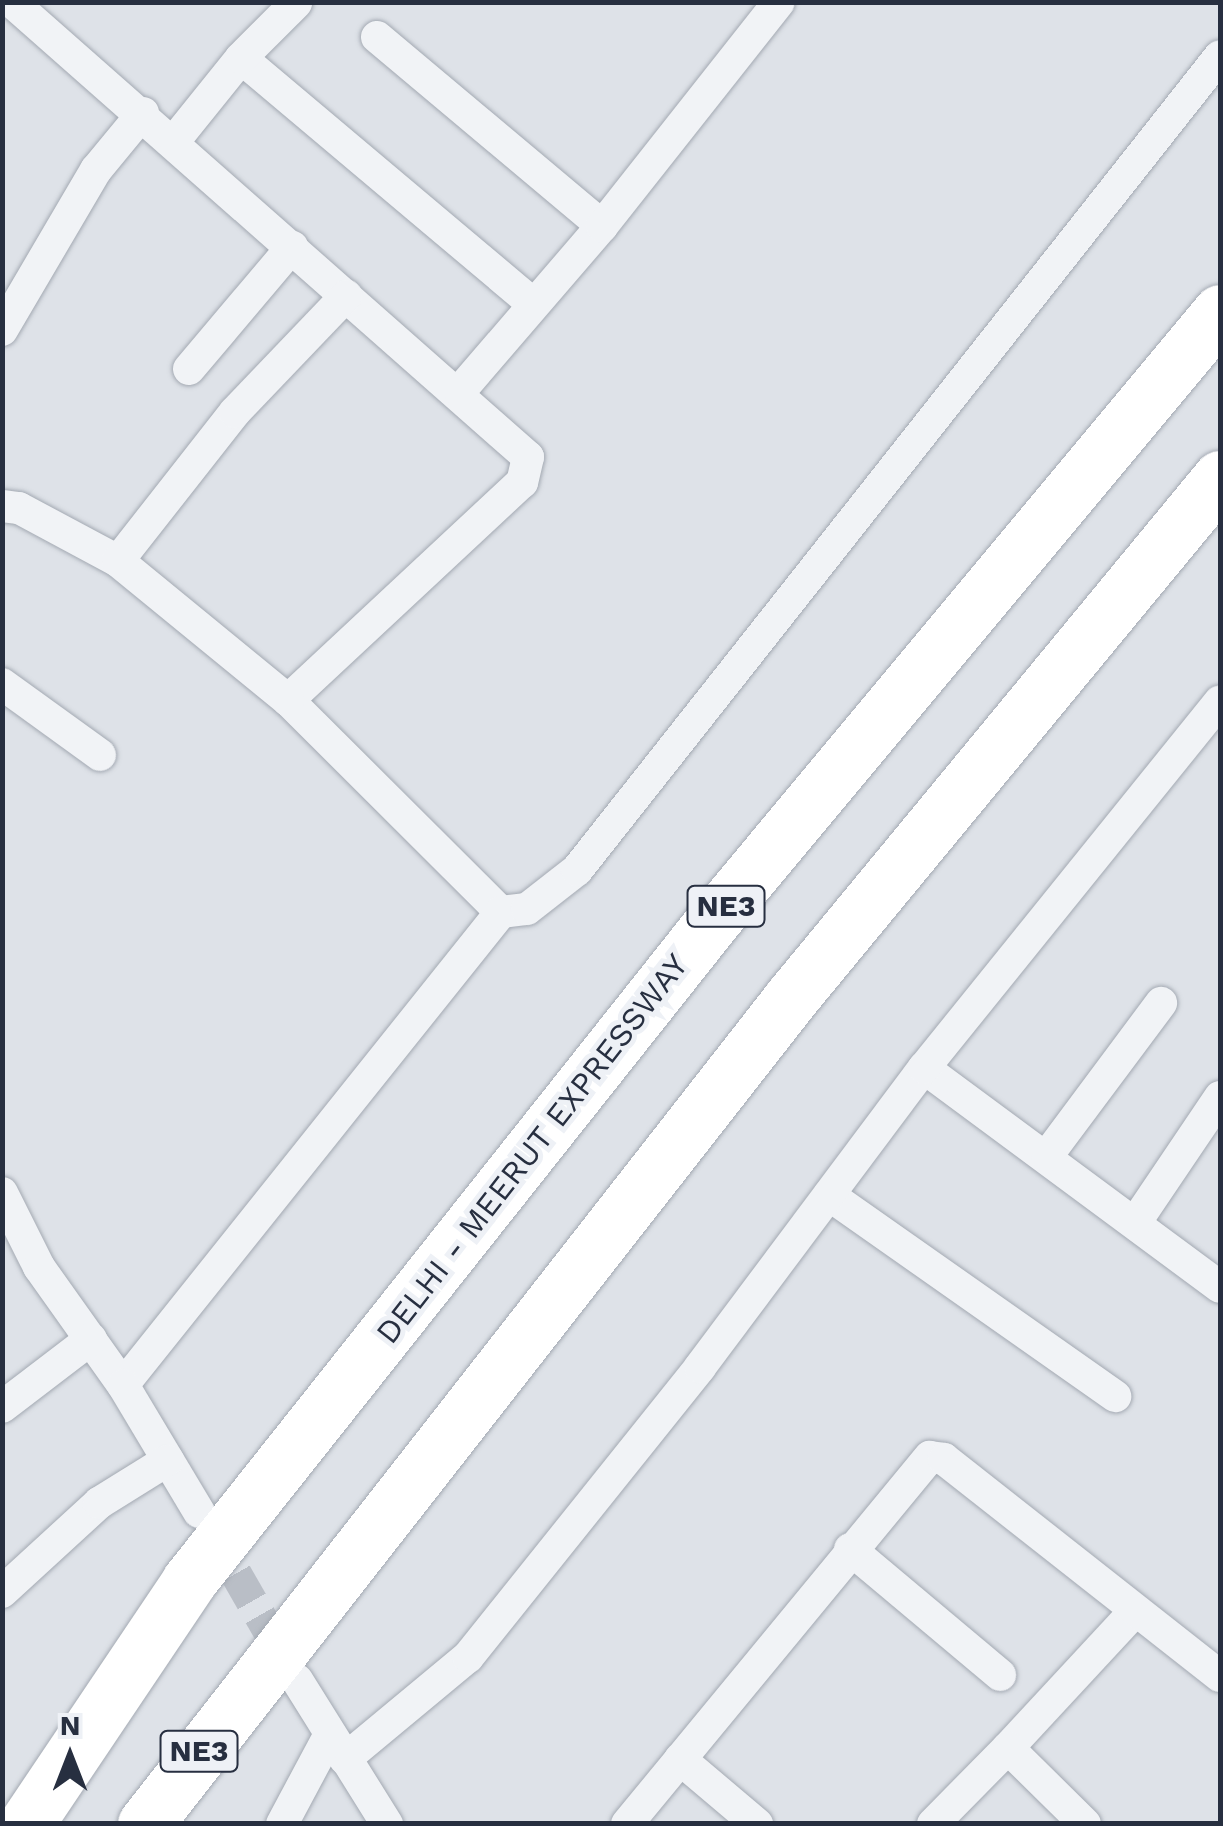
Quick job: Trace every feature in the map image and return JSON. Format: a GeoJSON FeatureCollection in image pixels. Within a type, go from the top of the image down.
{"type":"FeatureCollection","features":[{"type":"Feature","properties":{"kind":"highway","name":"DELHI - MEERUT EXPRESSWAY"},"geometry":{"type":"LineString","coordinates":[[26,1824],[200,1567],[711,923],[1220,312]]}},
{"type":"Feature","properties":{"kind":"highway","name":"NE3"},"geometry":{"type":"LineString","coordinates":[[145,1824],[791,998],[1220,478]]}},
{"type":"Feature","properties":{"kind":"street"},"geometry":{"type":"LineString","coordinates":[[12,2],[48,14],[143,113],[346,296],[521,444],[529,471],[288,700]]}},
{"type":"Feature","properties":{"kind":"street"},"geometry":{"type":"LineString","coordinates":[[460,391],[602,226],[779,2]]}},
{"type":"Feature","properties":{"kind":"street"},"geometry":{"type":"LineString","coordinates":[[176,140],[241,58],[296,4]]}},
{"type":"Feature","properties":{"kind":"street"},"geometry":{"type":"LineString","coordinates":[[377,37],[602,226]]}},
{"type":"Feature","properties":{"kind":"street"},"geometry":{"type":"LineString","coordinates":[[124,1385],[502,912],[527,910],[577,870],[1220,56]]}},
{"type":"Feature","properties":{"kind":"street"},"geometry":{"type":"LineString","coordinates":[[241,58],[532,303]]}},
{"type":"Feature","properties":{"kind":"street"},"geometry":{"type":"LineString","coordinates":[[2,330],[96,170],[143,113]]}},
{"type":"Feature","properties":{"kind":"street"},"geometry":{"type":"LineString","coordinates":[[189,368],[292,247]]}},
{"type":"Feature","properties":{"kind":"street"},"geometry":{"type":"LineString","coordinates":[[118,561],[235,412],[346,296]]}},
{"type":"Feature","properties":{"kind":"street"},"geometry":{"type":"LineString","coordinates":[[2,506],[19,508],[118,561],[288,700],[502,912]]}},
{"type":"Feature","properties":{"kind":"street"},"geometry":{"type":"LineString","coordinates":[[2,684],[100,754]]}},
{"type":"Feature","properties":{"kind":"street"},"geometry":{"type":"LineString","coordinates":[[282,1824],[338,1746],[468,1657],[924,1068],[1220,700]]}},
{"type":"Feature","properties":{"kind":"street"},"geometry":{"type":"LineString","coordinates":[[1047,1156],[1161,1003]]}},
{"type":"Feature","properties":{"kind":"street"},"geometry":{"type":"LineString","coordinates":[[924,1068],[1220,1288]]}},
{"type":"Feature","properties":{"kind":"street"},"geometry":{"type":"LineString","coordinates":[[1136,1223],[1220,1097]]}},
{"type":"Feature","properties":{"kind":"street"},"geometry":{"type":"LineString","coordinates":[[2,1193],[39,1266],[124,1385],[199,1512]]}},
{"type":"Feature","properties":{"kind":"street"},"geometry":{"type":"LineString","coordinates":[[829,1195],[1116,1396]]}},
{"type":"Feature","properties":{"kind":"street"},"geometry":{"type":"LineString","coordinates":[[2,1407],[91,1339]]}},
{"type":"Feature","properties":{"kind":"street"},"geometry":{"type":"LineString","coordinates":[[627,1824],[918,1463],[944,1459],[1220,1676]]}},
{"type":"Feature","properties":{"kind":"street"},"geometry":{"type":"LineString","coordinates":[[2,1592],[99,1503],[168,1460]]}},
{"type":"Feature","properties":{"kind":"street"},"geometry":{"type":"LineString","coordinates":[[850,1550],[1000,1675]]}},
{"type":"Feature","properties":{"kind":"street"},"geometry":{"type":"LineString","coordinates":[[933,1824],[1134,1612]]}},
{"type":"Feature","properties":{"kind":"street"},"geometry":{"type":"LineString","coordinates":[[297,1680],[387,1824]]}},
{"type":"Feature","properties":{"kind":"street"},"geometry":{"type":"LineString","coordinates":[[1008,1748],[1086,1824]]}},
{"type":"Feature","properties":{"kind":"street"},"geometry":{"type":"LineString","coordinates":[[680,1759],[757,1824]]}},
{"type":"Feature","properties":{"kind":"tunnel"},"geometry":{"type":"LineString","coordinates":[[212,1532],[287,1663]]}}]}
